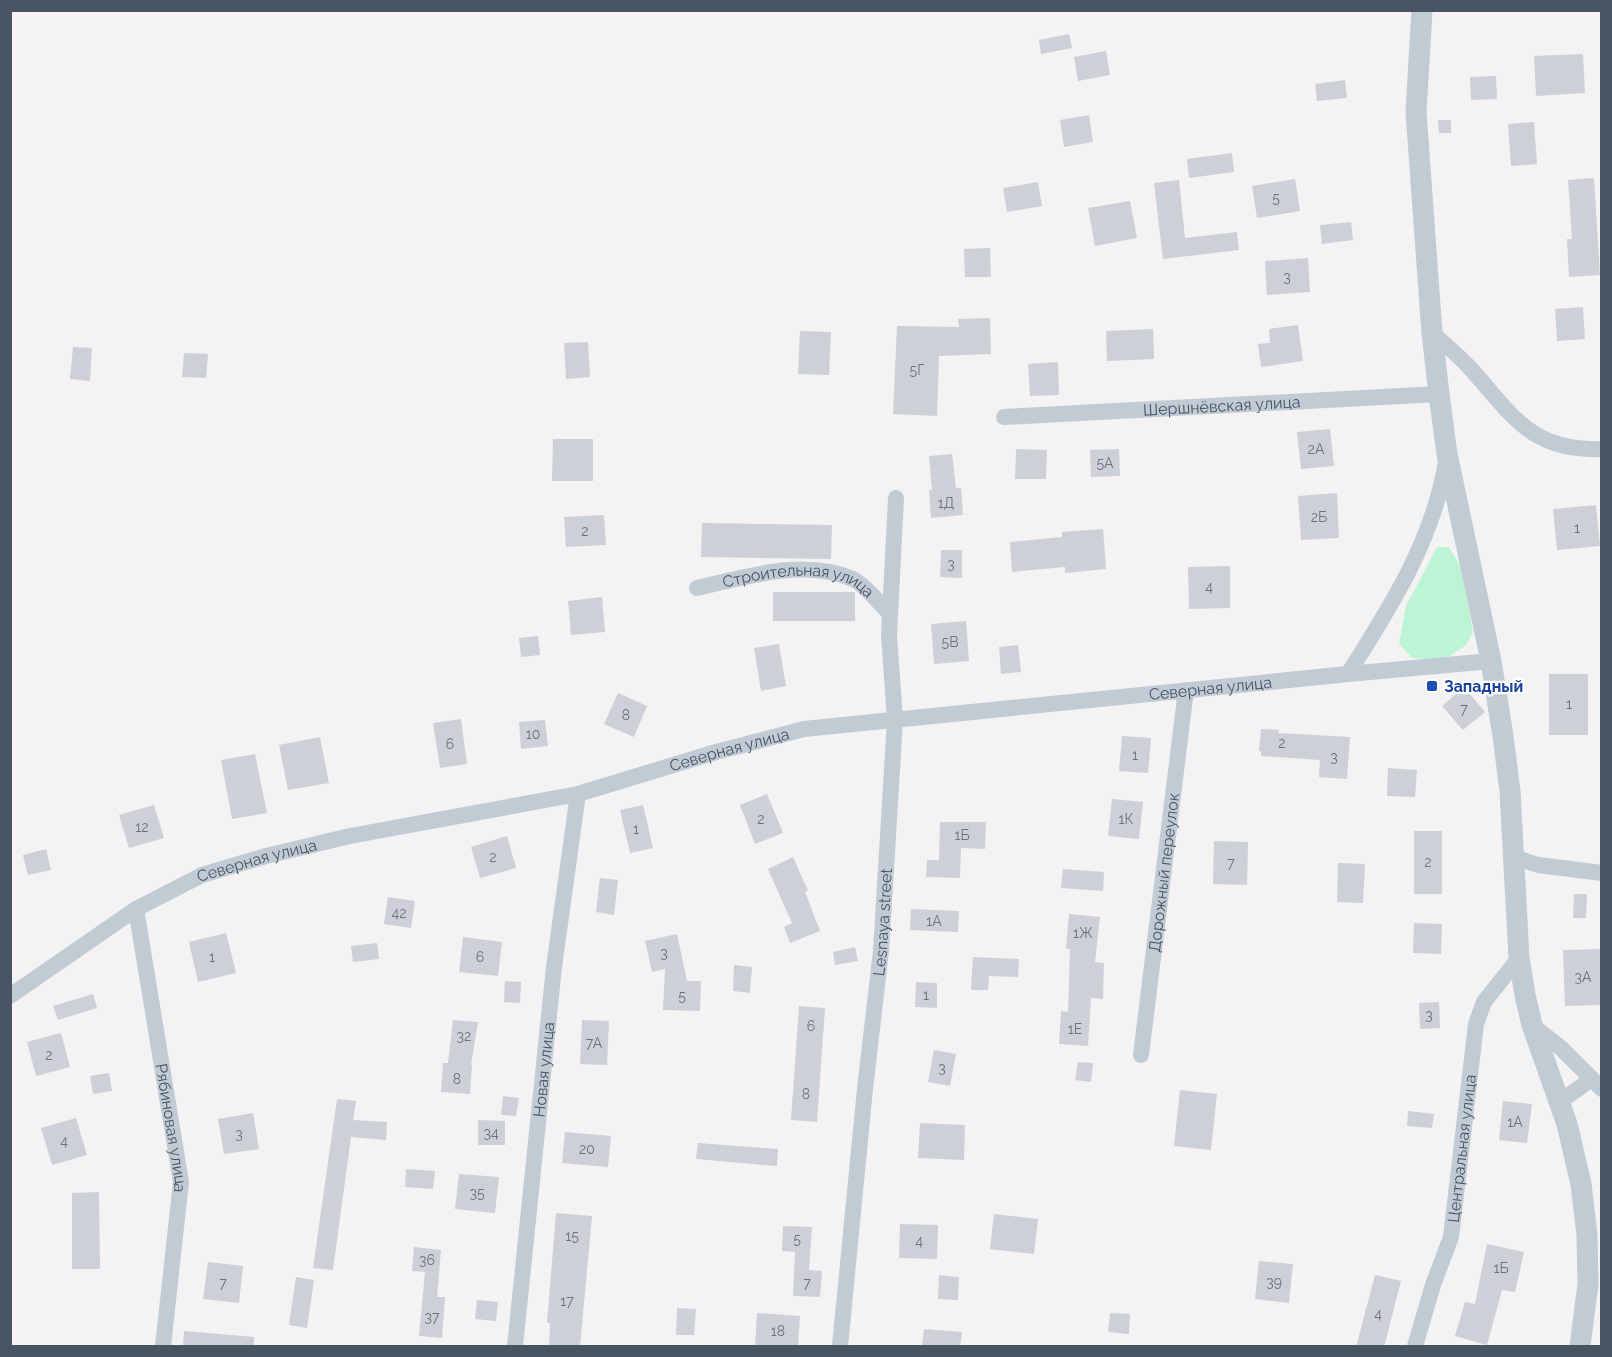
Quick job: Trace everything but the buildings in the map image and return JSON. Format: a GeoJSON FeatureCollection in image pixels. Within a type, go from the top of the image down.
{"type":"FeatureCollection","features":[{"type":"Feature","properties":{"kind":"street"},"geometry":{"type":"LineString","coordinates":[[1422,10],[1416,112],[1432,333],[1439,394],[1447,454],[1491,661],[1505,747],[1519,957],[1532,1025],[1566,1124],[1581,1184],[1587,1234],[1588,1284],[1580,1347]]}},
{"type":"Feature","properties":{"kind":"street"},"geometry":{"type":"LineString","coordinates":[[1432,333],[1468,366],[1515,421],[1537,437],[1559,445],[1589,450],[1602,449]]}},
{"type":"Feature","properties":{"kind":"street","name":"Шершнёвская улица"},"geometry":{"type":"LineString","coordinates":[[1004,417],[1439,394]]}},
{"type":"Feature","properties":{"kind":"street"},"geometry":{"type":"LineString","coordinates":[[1348,674],[1390,608],[1428,528],[1442,488],[1447,454]]}},
{"type":"Feature","properties":{"kind":"street","name":"Lesnaya street"},"geometry":{"type":"LineString","coordinates":[[840,1347],[881,951],[895,720],[889,635],[896,498]]}},
{"type":"Feature","properties":{"kind":"street","name":"Строительная улица"},"geometry":{"type":"LineString","coordinates":[[697,588],[773,572],[820,571],[855,580],[890,614]]}},
{"type":"Feature","properties":{"kind":"street","name":"Северная улица"},"geometry":{"type":"LineString","coordinates":[[10,996],[135,909],[202,875],[266,856],[350,836],[578,794],[716,752],[804,729],[1491,661]]}},
{"type":"Feature","properties":{"kind":"street","name":"Дорожный переулок"},"geometry":{"type":"LineString","coordinates":[[1141,1055],[1186,690]]}},
{"type":"Feature","properties":{"kind":"street","name":"Новая улица"},"geometry":{"type":"LineString","coordinates":[[515,1347],[554,967],[578,794]]}},
{"type":"Feature","properties":{"kind":"street"},"geometry":{"type":"LineString","coordinates":[[1514,857],[1538,865],[1602,873]]}},
{"type":"Feature","properties":{"kind":"street","name":"Рябиновая улица"},"geometry":{"type":"LineString","coordinates":[[135,909],[181,1182],[163,1347]]}},
{"type":"Feature","properties":{"kind":"street","name":"Центральная улица"},"geometry":{"type":"LineString","coordinates":[[1415,1347],[1433,1285],[1451,1237],[1476,1024],[1484,1002],[1519,957]]}},
{"type":"Feature","properties":{"kind":"street"},"geometry":{"type":"LineString","coordinates":[[1532,1025],[1561,1048],[1597,1084],[1559,1102]]}},
{"type":"Feature","properties":{"kind":"green space"},"geometry":{"type":"Polygon","coordinates":[[[1437,547],[1449,547],[1462,569],[1473,632],[1466,645],[1444,660],[1412,658],[1399,644],[1406,606],[1437,547]]]}},
{"type":"Feature","properties":{"kind":"place","name":"Западный"},"geometry":{"type":"Point","coordinates":[1432,686]}}]}
